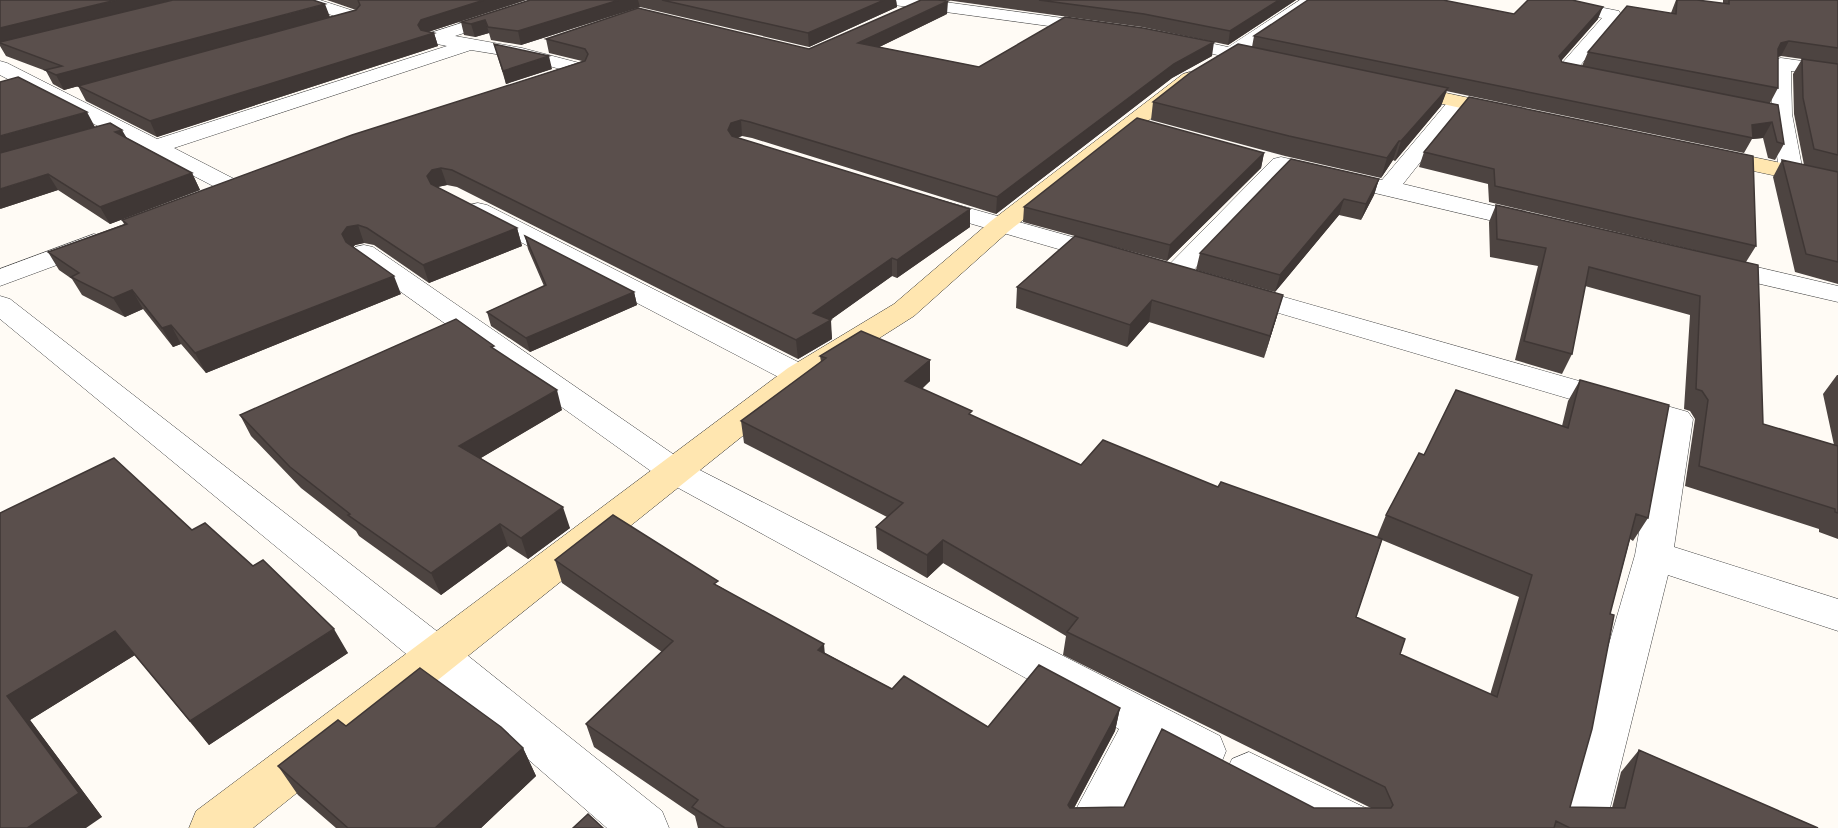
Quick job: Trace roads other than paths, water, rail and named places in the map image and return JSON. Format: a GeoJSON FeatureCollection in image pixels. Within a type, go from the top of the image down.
{"type":"FeatureCollection","features":[{"type":"Feature","properties":{"kind":"street"},"geometry":{"type":"LineString","coordinates":[[304,0],[354,17],[309,30]]}},
{"type":"Feature","properties":{"kind":"street"},"geometry":{"type":"LineString","coordinates":[[527,87],[580,69],[522,53],[433,38],[549,0]]}},
{"type":"Feature","properties":{"kind":"street"},"geometry":{"type":"LineString","coordinates":[[894,0],[926,2],[1114,30]]}},
{"type":"Feature","properties":{"kind":"street"},"geometry":{"type":"LineString","coordinates":[[214,828],[799,375],[904,310],[1000,226],[1141,126],[1180,84],[1242,56],[1311,0]]}},
{"type":"Feature","properties":{"kind":"street"},"geometry":{"type":"LineString","coordinates":[[1539,0],[1613,15],[1565,71],[1622,82]]}},
{"type":"Feature","properties":{"kind":"street"},"geometry":{"type":"LineString","coordinates":[[891,18],[926,2]]}},
{"type":"Feature","properties":{"kind":"street"},"geometry":{"type":"LineString","coordinates":[[1153,36],[1242,56]]}},
{"type":"Feature","properties":{"kind":"street"},"geometry":{"type":"LineString","coordinates":[[522,53],[554,42]]}},
{"type":"Feature","properties":{"kind":"street"},"geometry":{"type":"LineString","coordinates":[[155,147],[470,44]]}},
{"type":"Feature","properties":{"kind":"street"},"geometry":{"type":"LineString","coordinates":[[1791,172],[1782,114],[1781,64],[1838,72]]}},
{"type":"Feature","properties":{"kind":"street"},"geometry":{"type":"LineString","coordinates":[[0,68],[155,147],[244,184],[178,210]]}},
{"type":"Feature","properties":{"kind":"street"},"geometry":{"type":"LineString","coordinates":[[1378,85],[1527,117]]}},
{"type":"Feature","properties":{"kind":"street"},"geometry":{"type":"LineString","coordinates":[[62,99],[84,93]]}},
{"type":"Feature","properties":{"kind":"street"},"geometry":{"type":"LineString","coordinates":[[1388,188],[1458,102]]}},
{"type":"Feature","properties":{"kind":"street"},"geometry":{"type":"LineString","coordinates":[[1759,110],[1782,114]]}},
{"type":"Feature","properties":{"kind":"street"},"geometry":{"type":"LineString","coordinates":[[88,139],[120,129]]}},
{"type":"Feature","properties":{"kind":"street"},"geometry":{"type":"LineString","coordinates":[[1687,151],[1838,182]]}},
{"type":"Feature","properties":{"kind":"street"},"geometry":{"type":"LineString","coordinates":[[1174,274],[1270,161],[1561,229]]}},
{"type":"Feature","properties":{"kind":"street"},"geometry":{"type":"LineString","coordinates":[[900,194],[1000,226],[1676,419],[1654,555],[1580,828]]}},
{"type":"Feature","properties":{"kind":"street"},"geometry":{"type":"LineString","coordinates":[[458,200],[799,375]]}},
{"type":"Feature","properties":{"kind":"street"},"geometry":{"type":"LineString","coordinates":[[0,278],[111,235]]}},
{"type":"Feature","properties":{"kind":"street"},"geometry":{"type":"LineString","coordinates":[[364,253],[674,471],[1146,722],[1354,828]]}},
{"type":"Feature","properties":{"kind":"street"},"geometry":{"type":"LineString","coordinates":[[1688,259],[1838,294]]}},
{"type":"Feature","properties":{"kind":"street"},"geometry":{"type":"LineString","coordinates":[[0,305],[437,655],[644,828]]}},
{"type":"Feature","properties":{"kind":"street"},"geometry":{"type":"LineString","coordinates":[[1654,555],[1838,615]]}},
{"type":"Feature","properties":{"kind":"street"},"geometry":{"type":"LineString","coordinates":[[1091,828],[1146,722]]}}]}
